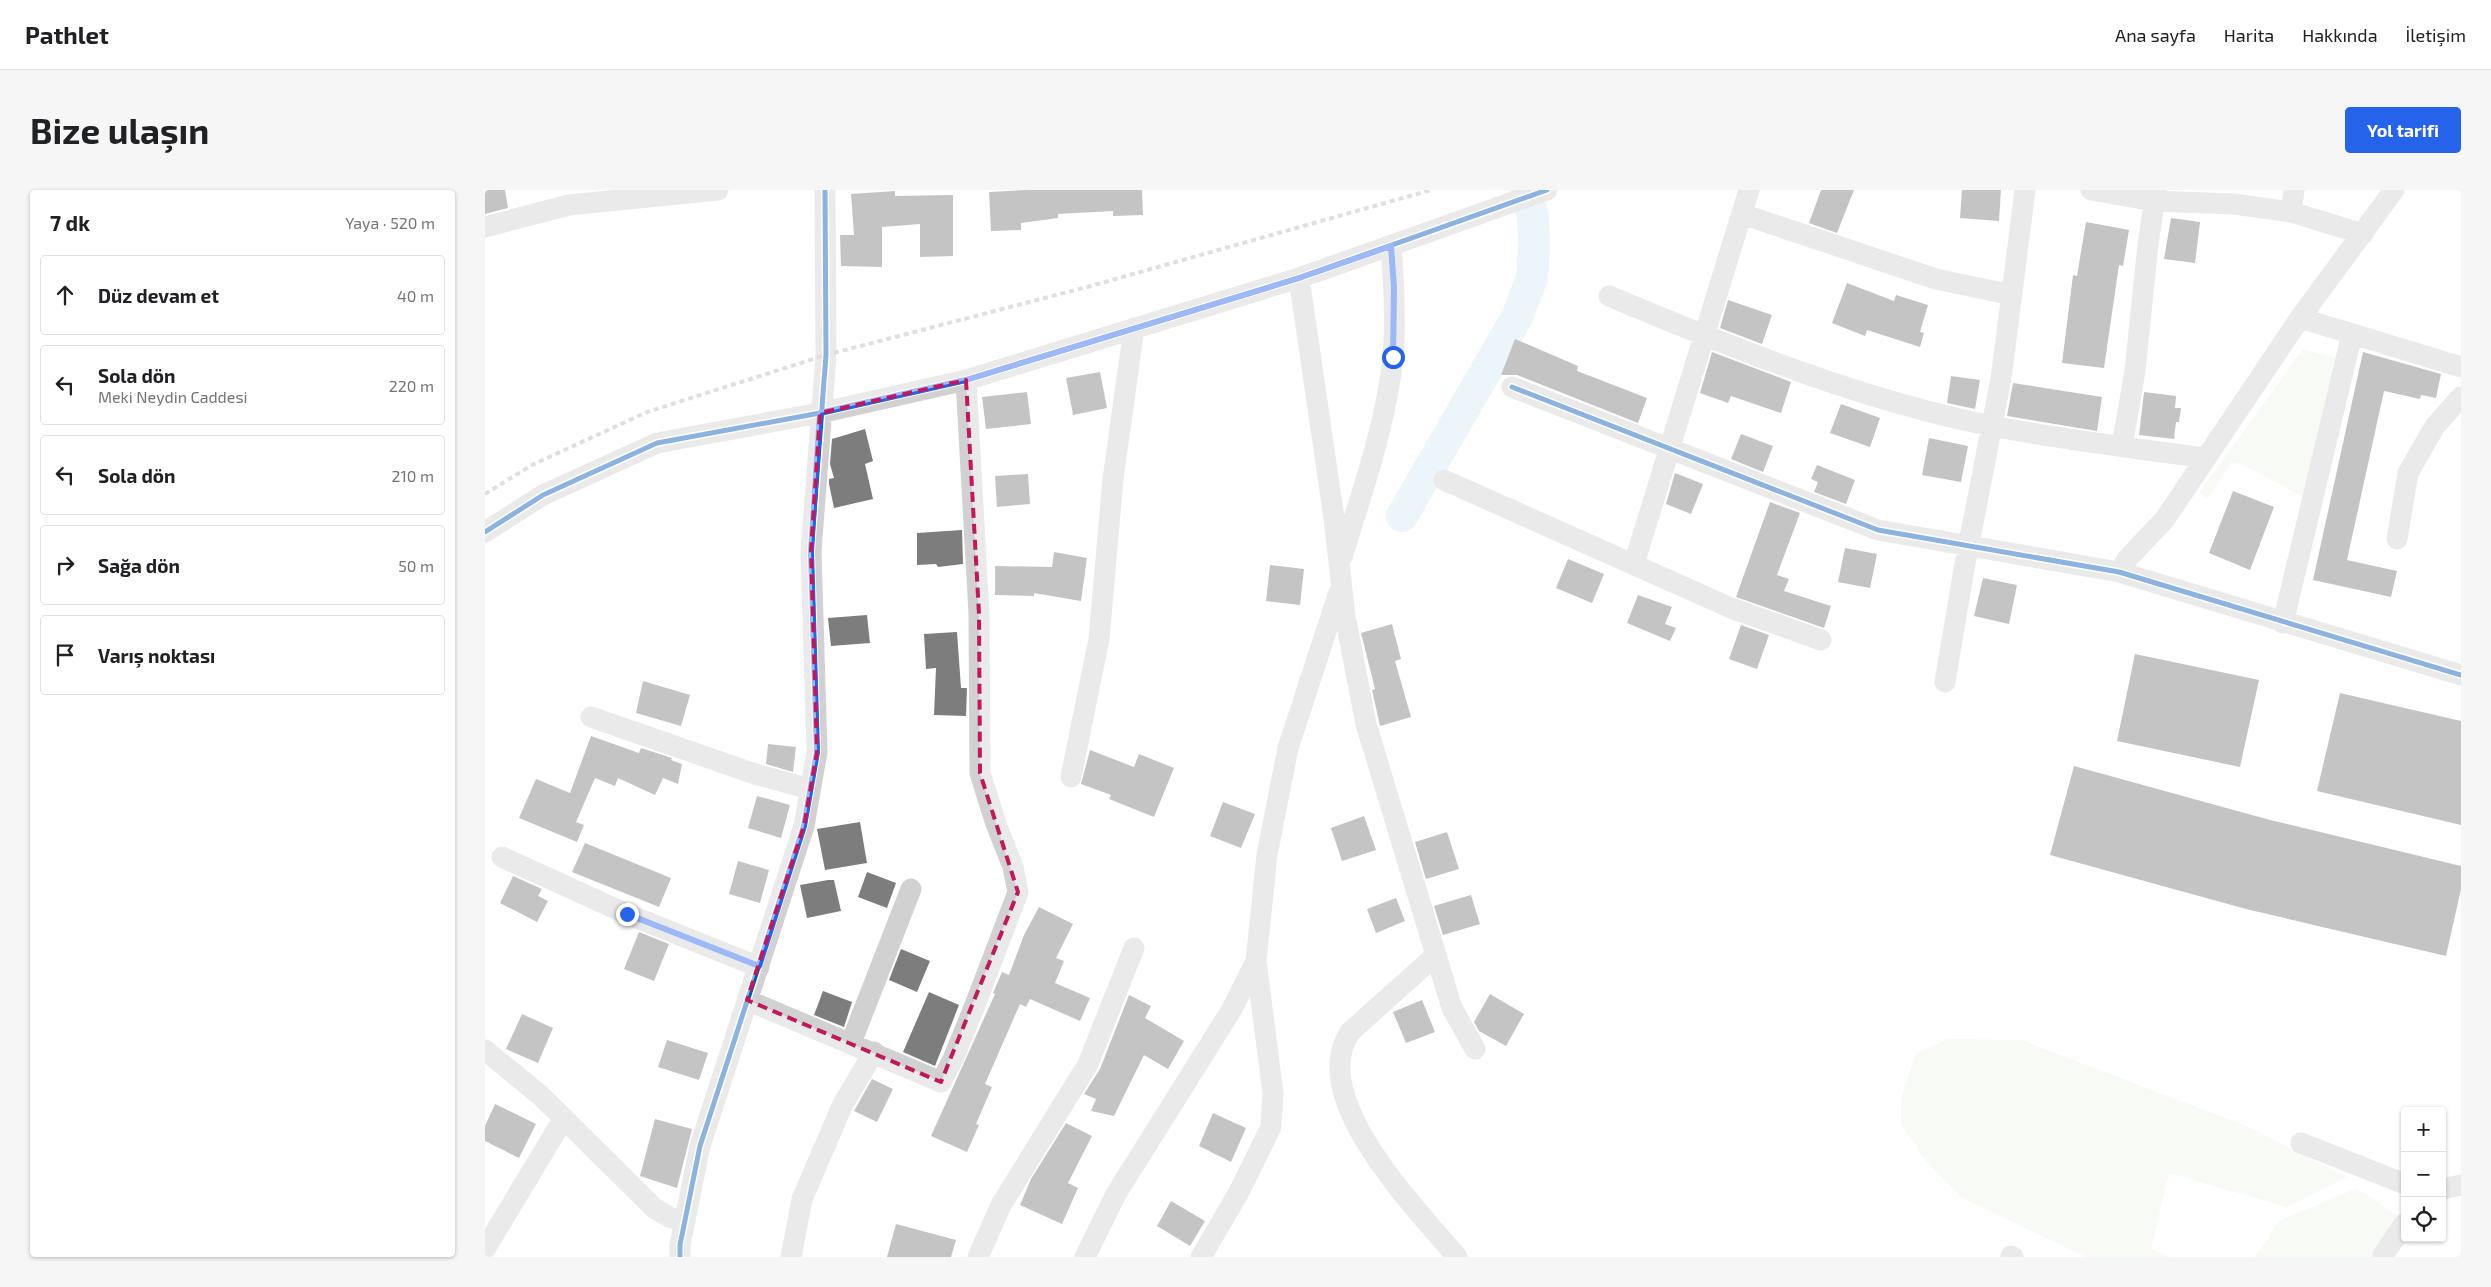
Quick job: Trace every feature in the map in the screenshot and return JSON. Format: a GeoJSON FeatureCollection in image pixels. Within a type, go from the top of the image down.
{"type":"FeatureCollection","features":[{"type":"Feature","properties":{"kind":"street"},"geometry":{"type":"LineString","coordinates":[[485,227],[569,205],[718,190]]}},
{"type":"Feature","properties":{"kind":"street"},"geometry":{"type":"LineString","coordinates":[[680,1257],[679,1245],[700,1146],[804,826],[817,752],[811,551],[820,413],[826,355],[825,190]]}},
{"type":"Feature","properties":{"kind":"street"},"geometry":{"type":"LineString","coordinates":[[485,532],[543,495],[657,443],[820,413],[966,380],[1299,278],[1508,205],[1545,190]]}},
{"type":"Feature","properties":{"kind":"street"},"geometry":{"type":"LineString","coordinates":[[1634,564],[1749,190]]}},
{"type":"Feature","properties":{"kind":"street"},"geometry":{"type":"LineString","coordinates":[[1945,682],[2001,379],[2025,190]]}},
{"type":"Feature","properties":{"kind":"street"},"geometry":{"type":"LineString","coordinates":[[2091,190],[2235,204],[2291,212],[2363,234]]}},
{"type":"Feature","properties":{"kind":"street"},"geometry":{"type":"LineString","coordinates":[[2291,212],[2294,190]]}},
{"type":"Feature","properties":{"kind":"street"},"geometry":{"type":"LineString","coordinates":[[2119,572],[2128,558],[2165,519],[2300,318],[2363,234],[2393,190]]}},
{"type":"Feature","properties":{"kind":"street"},"geometry":{"type":"LineString","coordinates":[[2122,446],[2135,371],[2148,244],[2155,196]]}},
{"type":"Feature","properties":{"kind":"street"},"geometry":{"type":"LineString","coordinates":[[1742,214],[1936,279],[2012,295]]}},
{"type":"Feature","properties":{"kind":"street"},"geometry":{"type":"LineString","coordinates":[[1201,1257],[1239,1192],[1271,1127],[1273,1093],[1256,961],[1267,855],[1288,748],[1340,575],[1372,456],[1393,357],[1394,287],[1391,246]]}},
{"type":"Feature","properties":{"kind":"street"},"geometry":{"type":"LineString","coordinates":[[1299,278],[1345,616],[1366,724],[1452,1008],[1475,1049]]}},
{"type":"Feature","properties":{"kind":"street"},"geometry":{"type":"LineString","coordinates":[[1609,296],[1704,336],[1847,387],[1916,408],[1993,426],[2205,458]]}},
{"type":"Feature","properties":{"kind":"street"},"geometry":{"type":"LineString","coordinates":[[2300,318],[2461,367]]}},
{"type":"Feature","properties":{"kind":"street"},"geometry":{"type":"LineString","coordinates":[[1071,777],[1099,640],[1113,479],[1134,328]]}},
{"type":"Feature","properties":{"kind":"street"},"geometry":{"type":"LineString","coordinates":[[2283,622],[2352,334]]}},
{"type":"Feature","properties":{"kind":"street"},"geometry":{"type":"LineString","coordinates":[[747,1000],[874,1052],[941,1082],[953,1059],[975,1005],[1018,892],[1013,867],[996,824],[980,772],[979,614],[966,380]]}},
{"type":"Feature","properties":{"kind":"street"},"geometry":{"type":"LineString","coordinates":[[1512,387],[1878,530],[2119,572],[2461,675]]}},
{"type":"Feature","properties":{"kind":"street"},"geometry":{"type":"LineString","coordinates":[[2397,539],[2408,473],[2435,426],[2461,398]]}},
{"type":"Feature","properties":{"kind":"street"},"geometry":{"type":"LineString","coordinates":[[1444,480],[1731,608],[1821,640]]}},
{"type":"Feature","properties":{"kind":"street"},"geometry":{"type":"LineString","coordinates":[[591,717],[755,774],[810,789]]}},
{"type":"Feature","properties":{"kind":"street"},"geometry":{"type":"LineString","coordinates":[[502,857],[627,914],[759,966]]}},
{"type":"Feature","properties":{"kind":"street"},"geometry":{"type":"LineString","coordinates":[[851,1043],[911,889]]}},
{"type":"Feature","properties":{"kind":"street"},"geometry":{"type":"LineString","coordinates":[[978,1257],[1001,1206],[1088,1064],[1134,948]]}},
{"type":"Feature","properties":{"kind":"street"},"geometry":{"type":"LineString","coordinates":[[1436,955],[1350,1032],[1342,1046],[1339,1068],[1348,1110],[1377,1161],[1457,1257]]}},
{"type":"Feature","properties":{"kind":"street"},"geometry":{"type":"LineString","coordinates":[[1085,1257],[1115,1194],[1232,1009],[1256,961]]}},
{"type":"Feature","properties":{"kind":"street"},"geometry":{"type":"LineString","coordinates":[[485,1050],[515,1073],[564,1118],[654,1208],[669,1217],[685,1221]]}},
{"type":"Feature","properties":{"kind":"street"},"geometry":{"type":"LineString","coordinates":[[791,1257],[802,1199],[843,1104],[874,1052]]}},
{"type":"Feature","properties":{"kind":"street"},"geometry":{"type":"LineString","coordinates":[[485,1249],[564,1118]]}},
{"type":"Feature","properties":{"kind":"street"},"geometry":{"type":"LineString","coordinates":[[2301,1143],[2401,1182]]}},
{"type":"Feature","properties":{"kind":"street"},"geometry":{"type":"LineString","coordinates":[[2446,1188],[2461,1185]]}},
{"type":"Feature","properties":{"kind":"street"},"geometry":{"type":"LineString","coordinates":[[2382,1257],[2401,1229]]}},
{"type":"Feature","properties":{"kind":"highlighted area"},"geometry":{"type":"Polygon","coordinates":[[[966,380],[979,614],[980,773],[1018,892],[941,1082],[747,1000],[804,826],[817,752],[811,551],[820,413],[966,380]]]}},
{"type":"Feature","properties":{"kind":"shaded area"},"geometry":{"type":"Polygon","coordinates":[[[2303,349],[2335,358],[2304,497],[2241,464],[2232,463],[2207,499],[2200,492],[2303,349]]]}},
{"type":"Feature","properties":{"kind":"shaded area"},"geometry":{"type":"Polygon","coordinates":[[[1949,1039],[2021,1040],[2249,1127],[2347,1177],[2287,1207],[2169,1173],[2151,1249],[2170,1257],[2086,1257],[1962,1198],[1925,1160],[1901,1124],[1901,1098],[1916,1053],[1949,1039]]]}},
{"type":"Feature","properties":{"kind":"shaded area"},"geometry":{"type":"Polygon","coordinates":[[[2357,1188],[2399,1217],[2369,1257],[2255,1257],[2279,1221],[2357,1188]]]}},
{"type":"Feature","properties":{"kind":"building"},"geometry":{"type":"Polygon","coordinates":[[[485,190],[505,190],[508,208],[485,214],[485,190]]]}},
{"type":"Feature","properties":{"kind":"building"},"geometry":{"type":"Polygon","coordinates":[[[1027,190],[1142,190],[1143,215],[1113,216],[1113,211],[1058,214],[1058,218],[1021,223],[1021,230],[991,231],[989,192],[1027,190]]]}},
{"type":"Feature","properties":{"kind":"building"},"geometry":{"type":"Polygon","coordinates":[[[1821,190],[1854,190],[1837,233],[1809,223],[1821,190]]]}},
{"type":"Feature","properties":{"kind":"building"},"geometry":{"type":"Polygon","coordinates":[[[1962,190],[2001,190],[1999,221],[1960,218],[1962,190]]]}},
{"type":"Feature","properties":{"kind":"building"},"geometry":{"type":"Polygon","coordinates":[[[895,191],[895,196],[953,195],[953,256],[920,257],[920,224],[882,227],[882,267],[841,266],[840,235],[854,235],[851,194],[895,191]]]}},
{"type":"Feature","properties":{"kind":"building"},"geometry":{"type":"Polygon","coordinates":[[[2171,218],[2200,222],[2195,263],[2164,259],[2171,218]]]}},
{"type":"Feature","properties":{"kind":"building"},"geometry":{"type":"Polygon","coordinates":[[[2086,222],[2129,230],[2123,266],[2119,265],[2104,368],[2062,363],[2073,275],[2077,276],[2086,222]]]}},
{"type":"Feature","properties":{"kind":"building"},"geometry":{"type":"Polygon","coordinates":[[[1847,283],[1894,301],[1896,295],[1928,305],[1920,332],[1924,333],[1920,347],[1867,330],[1865,336],[1832,323],[1847,283]]]}},
{"type":"Feature","properties":{"kind":"building"},"geometry":{"type":"Polygon","coordinates":[[[1728,300],[1772,315],[1762,344],[1720,328],[1728,300]]]}},
{"type":"Feature","properties":{"kind":"building"},"geometry":{"type":"Polygon","coordinates":[[[1515,339],[1578,366],[1577,371],[1647,398],[1638,423],[1517,375],[1501,375],[1515,339]]]}},
{"type":"Feature","properties":{"kind":"building"},"geometry":{"type":"Polygon","coordinates":[[[1712,352],[1791,382],[1781,413],[1731,396],[1728,403],[1700,393],[1712,352]]]}},
{"type":"Feature","properties":{"kind":"building"},"geometry":{"type":"Polygon","coordinates":[[[2363,352],[2441,374],[2436,398],[2421,395],[2420,399],[2384,391],[2347,560],[2397,571],[2391,597],[2313,580],[2363,352]]]}},
{"type":"Feature","properties":{"kind":"building"},"geometry":{"type":"Polygon","coordinates":[[[1100,372],[1107,408],[1073,415],[1066,378],[1100,372]]]}},
{"type":"Feature","properties":{"kind":"building"},"geometry":{"type":"Polygon","coordinates":[[[1951,376],[1980,380],[1975,409],[1947,403],[1951,376]]]}},
{"type":"Feature","properties":{"kind":"building"},"geometry":{"type":"Polygon","coordinates":[[[2013,383],[2102,397],[2097,431],[2007,416],[2013,383]]]}},
{"type":"Feature","properties":{"kind":"building"},"geometry":{"type":"Polygon","coordinates":[[[1027,392],[1031,424],[986,429],[982,397],[1027,392]]]}},
{"type":"Feature","properties":{"kind":"building"},"geometry":{"type":"Polygon","coordinates":[[[2144,392],[2176,396],[2175,408],[2181,408],[2179,422],[2176,422],[2174,439],[2139,435],[2144,392]]]}},
{"type":"Feature","properties":{"kind":"building"},"geometry":{"type":"Polygon","coordinates":[[[1841,404],[1880,418],[1870,447],[1830,433],[1841,404]]]}},
{"type":"Feature","properties":{"kind":"building"},"geometry":{"type":"Polygon","coordinates":[[[865,429],[873,461],[865,464],[873,499],[834,508],[829,484],[829,479],[834,478],[830,464],[832,439],[865,429]]]}},
{"type":"Feature","properties":{"kind":"building"},"geometry":{"type":"Polygon","coordinates":[[[1741,434],[1773,446],[1763,472],[1731,459],[1741,434]]]}},
{"type":"Feature","properties":{"kind":"building"},"geometry":{"type":"Polygon","coordinates":[[[1929,438],[1968,446],[1961,482],[1922,475],[1929,438]]]}},
{"type":"Feature","properties":{"kind":"building"},"geometry":{"type":"Polygon","coordinates":[[[1817,465],[1855,480],[1846,504],[1814,492],[1818,482],[1811,479],[1817,465]]]}},
{"type":"Feature","properties":{"kind":"building"},"geometry":{"type":"Polygon","coordinates":[[[1675,473],[1703,484],[1691,514],[1666,504],[1675,473]]]}},
{"type":"Feature","properties":{"kind":"building"},"geometry":{"type":"Polygon","coordinates":[[[1028,474],[1030,504],[997,507],[995,476],[1028,474]]]}},
{"type":"Feature","properties":{"kind":"building"},"geometry":{"type":"Polygon","coordinates":[[[2233,491],[2274,507],[2250,570],[2209,553],[2233,491]]]}},
{"type":"Feature","properties":{"kind":"building"},"geometry":{"type":"Polygon","coordinates":[[[1770,502],[1800,513],[1777,575],[1789,579],[1784,591],[1831,606],[1824,628],[1736,597],[1770,502]]]}},
{"type":"Feature","properties":{"kind":"building"},"geometry":{"type":"Polygon","coordinates":[[[962,530],[963,564],[938,567],[936,564],[917,565],[917,533],[962,530]]]}},
{"type":"Feature","properties":{"kind":"building"},"geometry":{"type":"Polygon","coordinates":[[[1845,548],[1877,554],[1870,588],[1838,582],[1845,548]]]}},
{"type":"Feature","properties":{"kind":"building"},"geometry":{"type":"Polygon","coordinates":[[[1054,552],[1087,558],[1081,601],[1034,593],[1034,596],[995,595],[995,566],[1052,567],[1054,552]]]}},
{"type":"Feature","properties":{"kind":"building"},"geometry":{"type":"Polygon","coordinates":[[[1568,559],[1604,574],[1592,603],[1556,588],[1568,559]]]}},
{"type":"Feature","properties":{"kind":"building"},"geometry":{"type":"Polygon","coordinates":[[[1270,565],[1304,569],[1300,605],[1266,601],[1270,565]]]}},
{"type":"Feature","properties":{"kind":"building"},"geometry":{"type":"Polygon","coordinates":[[[1983,578],[2017,585],[2009,624],[1974,616],[1983,578]]]}},
{"type":"Feature","properties":{"kind":"building"},"geometry":{"type":"Polygon","coordinates":[[[1638,595],[1672,607],[1665,624],[1676,628],[1670,641],[1627,623],[1638,595]]]}},
{"type":"Feature","properties":{"kind":"building"},"geometry":{"type":"Polygon","coordinates":[[[867,615],[870,643],[831,646],[828,618],[867,615]]]}},
{"type":"Feature","properties":{"kind":"building"},"geometry":{"type":"Polygon","coordinates":[[[1392,624],[1401,659],[1395,661],[1411,717],[1380,726],[1372,690],[1375,689],[1361,633],[1392,624]]]}},
{"type":"Feature","properties":{"kind":"building"},"geometry":{"type":"Polygon","coordinates":[[[1741,625],[1769,635],[1757,669],[1729,659],[1741,625]]]}},
{"type":"Feature","properties":{"kind":"building"},"geometry":{"type":"Polygon","coordinates":[[[957,632],[961,688],[967,688],[966,716],[934,715],[936,668],[926,669],[924,634],[957,632]]]}},
{"type":"Feature","properties":{"kind":"building"},"geometry":{"type":"Polygon","coordinates":[[[2135,654],[2259,680],[2240,767],[2117,741],[2135,654]]]}},
{"type":"Feature","properties":{"kind":"building"},"geometry":{"type":"Polygon","coordinates":[[[643,681],[690,695],[681,726],[636,713],[643,681]]]}},
{"type":"Feature","properties":{"kind":"building"},"geometry":{"type":"Polygon","coordinates":[[[2340,693],[2461,721],[2461,825],[2317,791],[2340,693]]]}},
{"type":"Feature","properties":{"kind":"building"},"geometry":{"type":"Polygon","coordinates":[[[591,736],[639,753],[641,748],[672,758],[671,760],[682,764],[678,784],[663,778],[655,795],[618,778],[615,786],[595,778],[576,822],[584,825],[577,842],[519,818],[536,779],[570,793],[591,736]]]}},
{"type":"Feature","properties":{"kind":"building"},"geometry":{"type":"Polygon","coordinates":[[[768,744],[796,747],[793,772],[766,764],[768,744]]]}},
{"type":"Feature","properties":{"kind":"building"},"geometry":{"type":"Polygon","coordinates":[[[1090,750],[1134,767],[1139,754],[1174,768],[1154,817],[1109,799],[1111,795],[1081,784],[1090,750]]]}},
{"type":"Feature","properties":{"kind":"building"},"geometry":{"type":"Polygon","coordinates":[[[2074,766],[2270,820],[2461,866],[2461,889],[2446,956],[2246,909],[2050,855],[2074,766]]]}},
{"type":"Feature","properties":{"kind":"building"},"geometry":{"type":"Polygon","coordinates":[[[757,796],[790,805],[781,838],[748,828],[757,796]]]}},
{"type":"Feature","properties":{"kind":"building"},"geometry":{"type":"Polygon","coordinates":[[[1223,802],[1255,814],[1241,848],[1210,836],[1223,802]]]}},
{"type":"Feature","properties":{"kind":"building"},"geometry":{"type":"Polygon","coordinates":[[[1364,816],[1376,850],[1342,861],[1331,828],[1364,816]]]}},
{"type":"Feature","properties":{"kind":"building"},"geometry":{"type":"Polygon","coordinates":[[[860,822],[867,863],[825,870],[817,829],[860,822]]]}},
{"type":"Feature","properties":{"kind":"building"},"geometry":{"type":"Polygon","coordinates":[[[1447,832],[1459,869],[1426,879],[1415,842],[1447,832]]]}},
{"type":"Feature","properties":{"kind":"building"},"geometry":{"type":"Polygon","coordinates":[[[585,843],[671,878],[659,907],[572,872],[585,843]]]}},
{"type":"Feature","properties":{"kind":"building"},"geometry":{"type":"Polygon","coordinates":[[[738,861],[769,870],[760,903],[729,894],[738,861]]]}},
{"type":"Feature","properties":{"kind":"building"},"geometry":{"type":"Polygon","coordinates":[[[867,872],[896,883],[887,908],[858,897],[867,872]]]}},
{"type":"Feature","properties":{"kind":"building"},"geometry":{"type":"Polygon","coordinates":[[[513,876],[542,889],[538,896],[548,901],[537,922],[500,903],[513,876]]]}},
{"type":"Feature","properties":{"kind":"building"},"geometry":{"type":"Polygon","coordinates":[[[834,880],[841,911],[807,918],[800,885],[834,880]]]}},
{"type":"Feature","properties":{"kind":"building"},"geometry":{"type":"Polygon","coordinates":[[[1471,895],[1480,924],[1443,935],[1434,906],[1471,895]]]}},
{"type":"Feature","properties":{"kind":"building"},"geometry":{"type":"Polygon","coordinates":[[[1396,898],[1405,921],[1376,933],[1367,909],[1396,898]]]}},
{"type":"Feature","properties":{"kind":"building"},"geometry":{"type":"Polygon","coordinates":[[[1039,907],[1073,924],[1056,958],[1064,961],[1055,983],[1090,998],[1080,1021],[1030,999],[1026,1007],[1020,1004],[985,1084],[992,1087],[976,1124],[979,1125],[967,1152],[931,1136],[995,994],[993,993],[1002,972],[1009,975],[1024,935],[1039,907]]]}},
{"type":"Feature","properties":{"kind":"building"},"geometry":{"type":"Polygon","coordinates":[[[639,932],[669,944],[654,981],[624,969],[639,932]]]}},
{"type":"Feature","properties":{"kind":"building"},"geometry":{"type":"Polygon","coordinates":[[[901,949],[930,961],[917,992],[889,980],[901,949]]]}},
{"type":"Feature","properties":{"kind":"building"},"geometry":{"type":"Polygon","coordinates":[[[823,991],[852,1002],[844,1027],[814,1015],[823,991]]]}},
{"type":"Feature","properties":{"kind":"building"},"geometry":{"type":"Polygon","coordinates":[[[929,992],[959,1005],[935,1066],[903,1052],[929,992]]]}},
{"type":"Feature","properties":{"kind":"building"},"geometry":{"type":"Polygon","coordinates":[[[1490,994],[1524,1014],[1506,1046],[1479,1031],[1474,1022],[1490,994]]]}},
{"type":"Feature","properties":{"kind":"building"},"geometry":{"type":"Polygon","coordinates":[[[1129,995],[1151,1006],[1145,1018],[1184,1041],[1168,1069],[1144,1055],[1114,1116],[1091,1111],[1096,1099],[1084,1094],[1100,1069],[1129,995]]]}},
{"type":"Feature","properties":{"kind":"building"},"geometry":{"type":"Polygon","coordinates":[[[1422,1000],[1435,1032],[1406,1043],[1393,1012],[1422,1000]]]}},
{"type":"Feature","properties":{"kind":"building"},"geometry":{"type":"Polygon","coordinates":[[[522,1014],[553,1028],[538,1063],[506,1049],[522,1014]]]}},
{"type":"Feature","properties":{"kind":"building"},"geometry":{"type":"Polygon","coordinates":[[[667,1040],[708,1053],[699,1080],[658,1067],[667,1040]]]}},
{"type":"Feature","properties":{"kind":"building"},"geometry":{"type":"Polygon","coordinates":[[[872,1079],[893,1089],[877,1122],[854,1111],[872,1079]]]}},
{"type":"Feature","properties":{"kind":"building"},"geometry":{"type":"Polygon","coordinates":[[[495,1104],[536,1124],[519,1158],[485,1141],[485,1126],[495,1104]]]}},
{"type":"Feature","properties":{"kind":"building"},"geometry":{"type":"Polygon","coordinates":[[[1213,1113],[1246,1128],[1231,1162],[1199,1146],[1213,1113]]]}},
{"type":"Feature","properties":{"kind":"building"},"geometry":{"type":"Polygon","coordinates":[[[655,1119],[692,1129],[677,1188],[640,1176],[655,1119]]]}},
{"type":"Feature","properties":{"kind":"building"},"geometry":{"type":"Polygon","coordinates":[[[1066,1123],[1092,1136],[1068,1183],[1078,1188],[1062,1224],[1020,1205],[1031,1179],[1066,1123]]]}},
{"type":"Feature","properties":{"kind":"building"},"geometry":{"type":"Polygon","coordinates":[[[1171,1201],[1205,1221],[1190,1246],[1157,1226],[1171,1201]]]}},
{"type":"Feature","properties":{"kind":"building"},"geometry":{"type":"Polygon","coordinates":[[[896,1224],[956,1240],[951,1257],[887,1257],[896,1224]]]}},
{"type":"Feature","properties":{"kind":"waterway"},"geometry":{"type":"LineString","coordinates":[[1402,516],[1517,317],[1532,278],[1533,217],[1526,190]]}},
{"type":"Feature","properties":{"kind":"railway"},"geometry":{"type":"LineString","coordinates":[[485,494],[532,465],[647,412],[826,355],[1087,287],[1431,190]]}},
{"type":"Feature","properties":{"kind":"cycle path"},"geometry":{"type":"LineString","coordinates":[[680,1257],[680,1245],[700,1146],[804,826],[817,752],[811,551],[826,355],[825,190]]}},
{"type":"Feature","properties":{"kind":"cycle path"},"geometry":{"type":"LineString","coordinates":[[485,532],[543,495],[657,443],[820,413],[966,380],[1299,278],[1547,190]]}},
{"type":"Feature","properties":{"kind":"cycle path"},"geometry":{"type":"LineString","coordinates":[[1512,387],[1878,530],[2119,572],[2461,675]]}},
{"type":"Feature","properties":{"kind":"route"},"geometry":{"type":"LineString","coordinates":[[627,914],[759,966],[804,826],[817,752],[811,551],[820,413],[966,380],[1299,278],[1391,246],[1394,287],[1393,357]]}}]}
